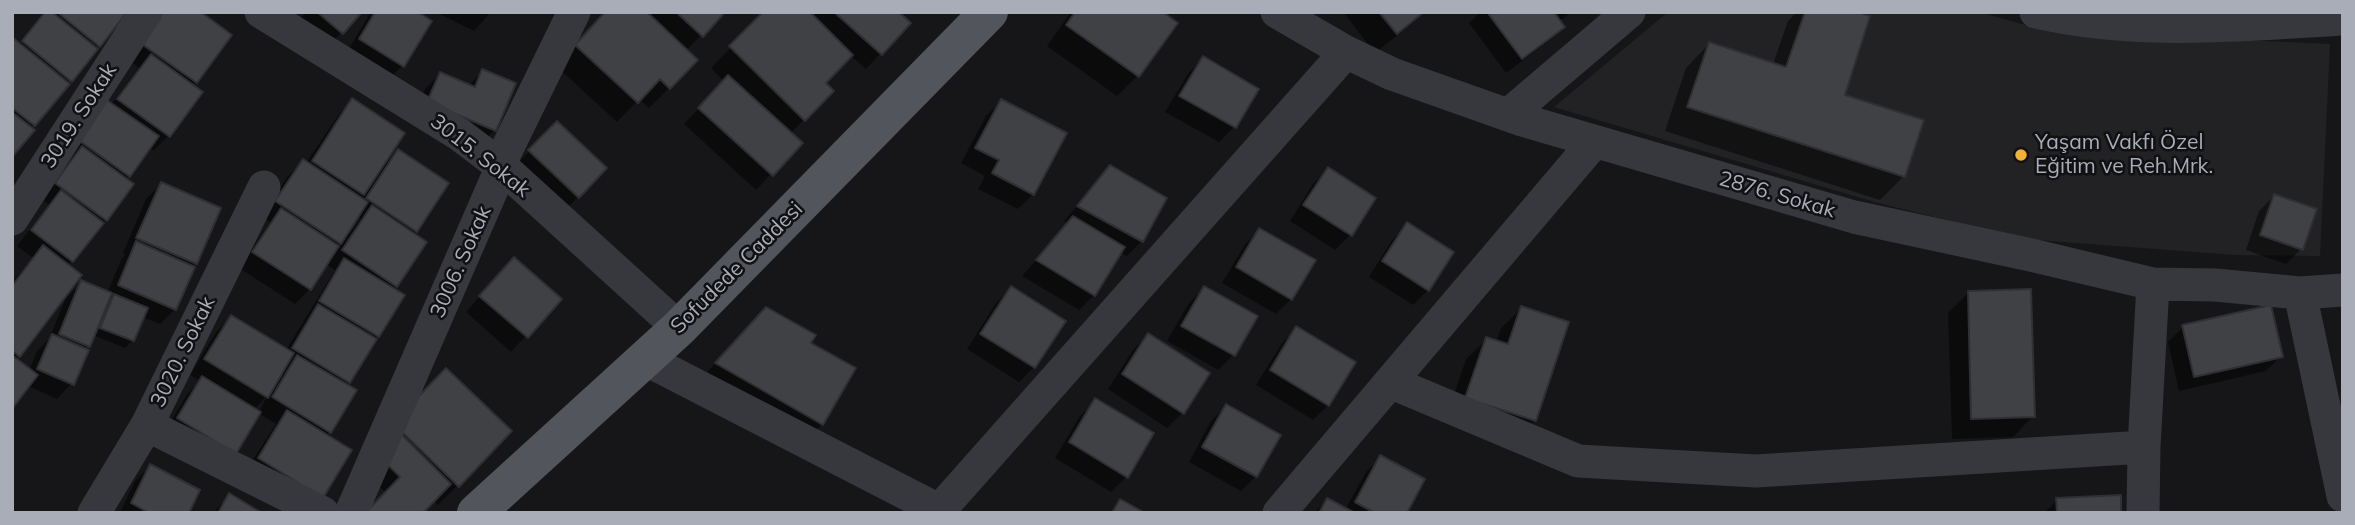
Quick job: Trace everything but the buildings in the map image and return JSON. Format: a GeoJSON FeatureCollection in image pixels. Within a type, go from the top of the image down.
{"type":"FeatureCollection","features":[{"type":"Feature","properties":{"kind":"main road","name":"Sofudede Caddesi"},"geometry":{"type":"LineString","coordinates":[[476,513],[679,328],[989,12]]}},
{"type":"Feature","properties":{"kind":"street","name":"3019. Sokak"},"geometry":{"type":"LineString","coordinates":[[12,219],[146,12]]}},
{"type":"Feature","properties":{"kind":"street","name":"3015. Sokak"},"geometry":{"type":"LineString","coordinates":[[261,12],[460,135],[501,166],[679,328]]}},
{"type":"Feature","properties":{"kind":"street","name":"3006. Sokak"},"geometry":{"type":"LineString","coordinates":[[351,513],[501,166],[574,12]]}},
{"type":"Feature","properties":{"kind":"street"},"geometry":{"type":"LineString","coordinates":[[1508,115],[1629,12]]}},
{"type":"Feature","properties":{"kind":"street"},"geometry":{"type":"LineString","coordinates":[[2036,12],[2071,20],[2121,25],[2247,24],[2343,19]]}},
{"type":"Feature","properties":{"kind":"street","name":"2876. Sokak"},"geometry":{"type":"LineString","coordinates":[[1295,17],[1346,52],[1392,74],[1594,142],[1854,217],[2153,284],[2215,285],[2300,293],[2343,290]]}},
{"type":"Feature","properties":{"kind":"street"},"geometry":{"type":"LineString","coordinates":[[645,359],[940,512],[1346,52]]}},
{"type":"Feature","properties":{"kind":"street"},"geometry":{"type":"LineString","coordinates":[[1279,513],[1594,142]]}},
{"type":"Feature","properties":{"kind":"street","name":"3020. Sokak"},"geometry":{"type":"LineString","coordinates":[[94,513],[148,425],[264,187]]}},
{"type":"Feature","properties":{"kind":"street"},"geometry":{"type":"LineString","coordinates":[[2143,513],[2153,284]]}},
{"type":"Feature","properties":{"kind":"street"},"geometry":{"type":"LineString","coordinates":[[2300,293],[2343,496]]}},
{"type":"Feature","properties":{"kind":"street"},"geometry":{"type":"LineString","coordinates":[[1390,382],[1578,461],[1756,471],[2144,447]]}},
{"type":"Feature","properties":{"kind":"street"},"geometry":{"type":"LineString","coordinates":[[148,425],[323,513]]}},
{"type":"Feature","properties":{"kind":"shaded area","name":"Yaşam Vakfı Özel Eğitim ve Reh.Mrk."},"geometry":{"type":"Polygon","coordinates":[[[1668,12],[1979,12],[2047,31],[2330,44],[2320,256],[2235,255],[2024,239],[1878,203],[1554,107],[1668,12]]]}},
{"type":"Feature","properties":{"kind":"place","name":"Yaşam Vakfı Özel Eğitim ve Reh.Mrk."},"geometry":{"type":"Point","coordinates":[2021,155]}}]}
